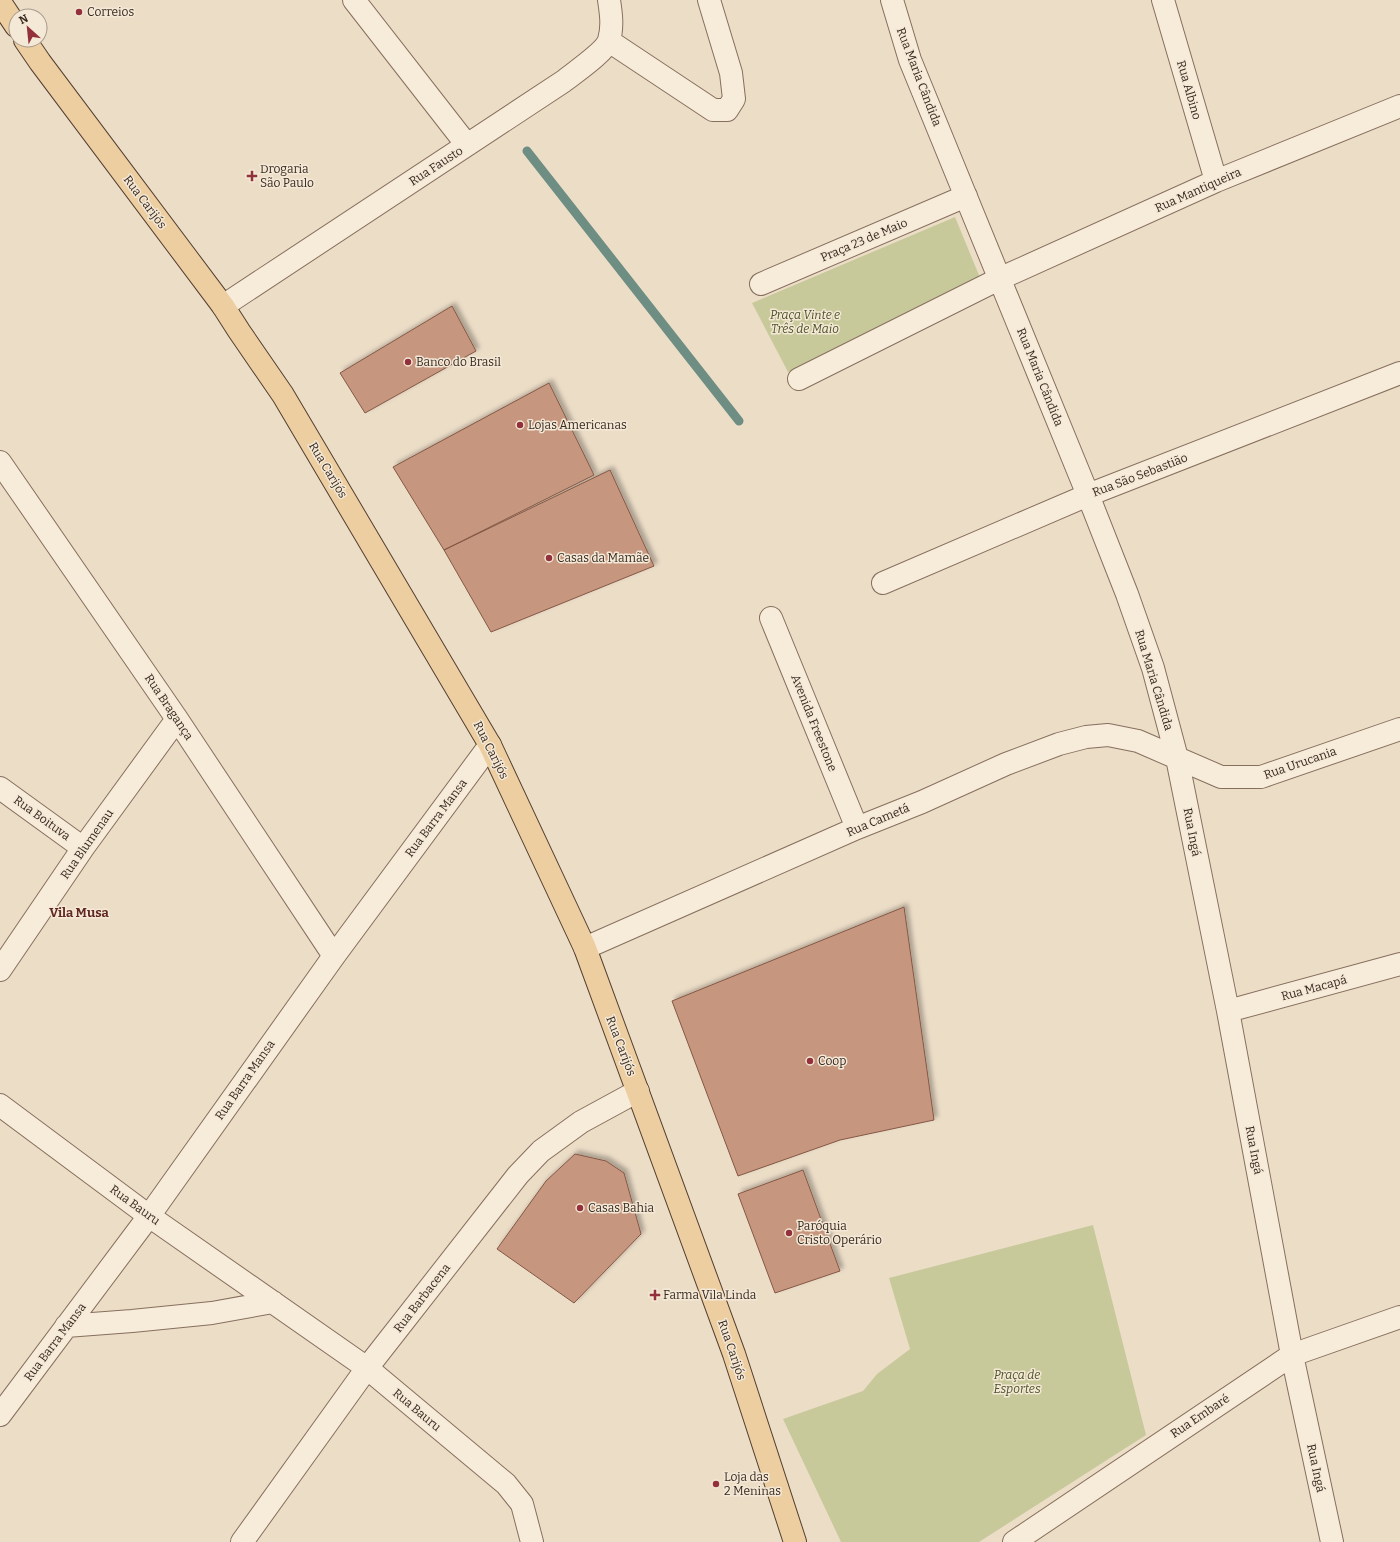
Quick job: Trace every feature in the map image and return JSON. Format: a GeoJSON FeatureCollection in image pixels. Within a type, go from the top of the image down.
{"type":"FeatureCollection","features":[{"type":"Feature","properties":{"kind":"main road"},"geometry":{"type":"LineString","coordinates":[[0,2],[8,14]]}},
{"type":"Feature","properties":{"kind":"main road","name":"Rua Carijós"},"geometry":{"type":"LineString","coordinates":[[31,48],[223,306],[283,395],[490,745],[585,948],[734,1354],[795,1542]]}},
{"type":"Feature","properties":{"kind":"street"},"geometry":{"type":"LineString","coordinates":[[354,0],[467,145]]}},
{"type":"Feature","properties":{"kind":"street"},"geometry":{"type":"LineString","coordinates":[[609,0],[612,18],[609,41],[713,110],[727,110],[734,99],[731,72],[710,0]]}},
{"type":"Feature","properties":{"kind":"street","name":"Rua Maria Cândida"},"geometry":{"type":"LineString","coordinates":[[892,0],[910,60],[1127,594],[1153,668],[1177,758]]}},
{"type":"Feature","properties":{"kind":"street","name":"Rua Albino"},"geometry":{"type":"LineString","coordinates":[[1163,0],[1216,181]]}},
{"type":"Feature","properties":{"kind":"street","name":"Rua Fausto"},"geometry":{"type":"LineString","coordinates":[[223,306],[564,81],[587,63],[609,41]]}},
{"type":"Feature","properties":{"kind":"street","name":"Rua Mantiqueira"},"geometry":{"type":"LineString","coordinates":[[1000,279],[1216,181],[1400,106]]}},
{"type":"Feature","properties":{"kind":"street","name":"Praça 23 de Maio"},"geometry":{"type":"LineString","coordinates":[[761,284],[966,196]]}},
{"type":"Feature","properties":{"kind":"street"},"geometry":{"type":"LineString","coordinates":[[799,379],[1000,279]]}},
{"type":"Feature","properties":{"kind":"street","name":"Rua São Sebastião"},"geometry":{"type":"LineString","coordinates":[[883,583],[1088,495],[1400,373]]}},
{"type":"Feature","properties":{"kind":"street","name":"Rua Bragança"},"geometry":{"type":"LineString","coordinates":[[2,468],[177,719],[334,956]]}},
{"type":"Feature","properties":{"kind":"street","name":"Avenida Freestone"},"geometry":{"type":"LineString","coordinates":[[771,618],[856,828]]}},
{"type":"Feature","properties":{"kind":"street","name":"Rua Blumenau"},"geometry":{"type":"LineString","coordinates":[[0,970],[83,848],[177,719]]}},
{"type":"Feature","properties":{"kind":"street","name":"Rua Urucania"},"geometry":{"type":"LineString","coordinates":[[1177,758],[1221,777],[1261,777],[1400,729]]}},
{"type":"Feature","properties":{"kind":"street","name":"Rua Cametá"},"geometry":{"type":"LineString","coordinates":[[585,948],[856,828],[922,802],[1006,764],[1059,744],[1086,737],[1108,736],[1138,741],[1177,758]]}},
{"type":"Feature","properties":{"kind":"street","name":"Rua Barra Mansa"},"geometry":{"type":"LineString","coordinates":[[0,1415],[148,1216],[334,956],[490,745]]}},
{"type":"Feature","properties":{"kind":"street","name":"Rua Ingá"},"geometry":{"type":"LineString","coordinates":[[1177,758],[1228,1011],[1292,1354],[1332,1542]]}},
{"type":"Feature","properties":{"kind":"street","name":"Rua Boituva"},"geometry":{"type":"LineString","coordinates":[[0,788],[83,848]]}},
{"type":"Feature","properties":{"kind":"street","name":"Rua Macapá"},"geometry":{"type":"LineString","coordinates":[[1228,1011],[1400,964]]}},
{"type":"Feature","properties":{"kind":"street","name":"Rua Barbacena"},"geometry":{"type":"LineString","coordinates":[[242,1542],[367,1368],[518,1175],[536,1156],[581,1122],[638,1091]]}},
{"type":"Feature","properties":{"kind":"street","name":"Rua Bauru"},"geometry":{"type":"LineString","coordinates":[[0,1105],[148,1216],[367,1368],[506,1484],[522,1504],[532,1542]]}},
{"type":"Feature","properties":{"kind":"street"},"geometry":{"type":"LineString","coordinates":[[66,1326],[132,1322],[212,1313],[273,1302]]}},
{"type":"Feature","properties":{"kind":"street","name":"Rua Embaré"},"geometry":{"type":"LineString","coordinates":[[1014,1542],[1292,1354],[1400,1317]]}},
{"type":"Feature","properties":{"kind":"green space","name":"Praça Vinte e Três de Maio"},"geometry":{"type":"Polygon","coordinates":[[[955,217],[981,280],[788,372],[752,303],[955,217]]]}},
{"type":"Feature","properties":{"kind":"green space","name":"Praça de Esportes"},"geometry":{"type":"Polygon","coordinates":[[[1093,1225],[1146,1435],[979,1542],[841,1542],[783,1419],[863,1391],[877,1374],[910,1349],[889,1278],[1093,1225]]]}},
{"type":"Feature","properties":{"kind":"building","name":"Banco do Brasil"},"geometry":{"type":"Polygon","coordinates":[[[452,306],[476,351],[365,413],[340,373],[452,306]]]}},
{"type":"Feature","properties":{"kind":"building","name":"Lojas Americanas"},"geometry":{"type":"Polygon","coordinates":[[[549,383],[594,475],[444,550],[393,467],[549,383]]]}},
{"type":"Feature","properties":{"kind":"building","name":"Casas da Mamãe"},"geometry":{"type":"Polygon","coordinates":[[[610,470],[654,566],[491,632],[444,550],[610,470]]]}},
{"type":"Feature","properties":{"kind":"building","name":"Coop"},"geometry":{"type":"Polygon","coordinates":[[[904,907],[934,1120],[840,1140],[738,1176],[672,1001],[904,907]]]}},
{"type":"Feature","properties":{"kind":"building","name":"Casas Bahia"},"geometry":{"type":"Polygon","coordinates":[[[575,1154],[606,1161],[624,1173],[641,1234],[574,1303],[497,1249],[546,1181],[575,1154]]]}},
{"type":"Feature","properties":{"kind":"building","name":"Paróquia Cristo Operário"},"geometry":{"type":"Polygon","coordinates":[[[803,1170],[840,1271],[775,1293],[738,1194],[803,1170]]]}},
{"type":"Feature","properties":{"kind":"waterway"},"geometry":{"type":"LineString","coordinates":[[527,151],[739,421]]}},
{"type":"Feature","properties":{"kind":"place","name":"Correios"},"geometry":{"type":"Point","coordinates":[79,12]}},
{"type":"Feature","properties":{"kind":"place","name":"Drogaria São Paulo"},"geometry":{"type":"Point","coordinates":[252,176]}},
{"type":"Feature","properties":{"kind":"place","name":"Banco do Brasil"},"geometry":{"type":"Point","coordinates":[408,362]}},
{"type":"Feature","properties":{"kind":"place","name":"Lojas Americanas"},"geometry":{"type":"Point","coordinates":[520,425]}},
{"type":"Feature","properties":{"kind":"place","name":"Casas da Mamãe"},"geometry":{"type":"Point","coordinates":[549,558]}},
{"type":"Feature","properties":{"kind":"place","name":"Coop"},"geometry":{"type":"Point","coordinates":[810,1061]}},
{"type":"Feature","properties":{"kind":"place","name":"Casas Bahia"},"geometry":{"type":"Point","coordinates":[580,1208]}},
{"type":"Feature","properties":{"kind":"place","name":"Paróquia Cristo Operário"},"geometry":{"type":"Point","coordinates":[789,1233]}},
{"type":"Feature","properties":{"kind":"place","name":"Farma Vila Linda"},"geometry":{"type":"Point","coordinates":[655,1295]}},
{"type":"Feature","properties":{"kind":"place","name":"Loja das 2 Meninas"},"geometry":{"type":"Point","coordinates":[716,1484]}},
{"type":"Feature","properties":{"kind":"district","name":"Vila Musa"},"geometry":{"type":"Point","coordinates":[79,912]}}]}
